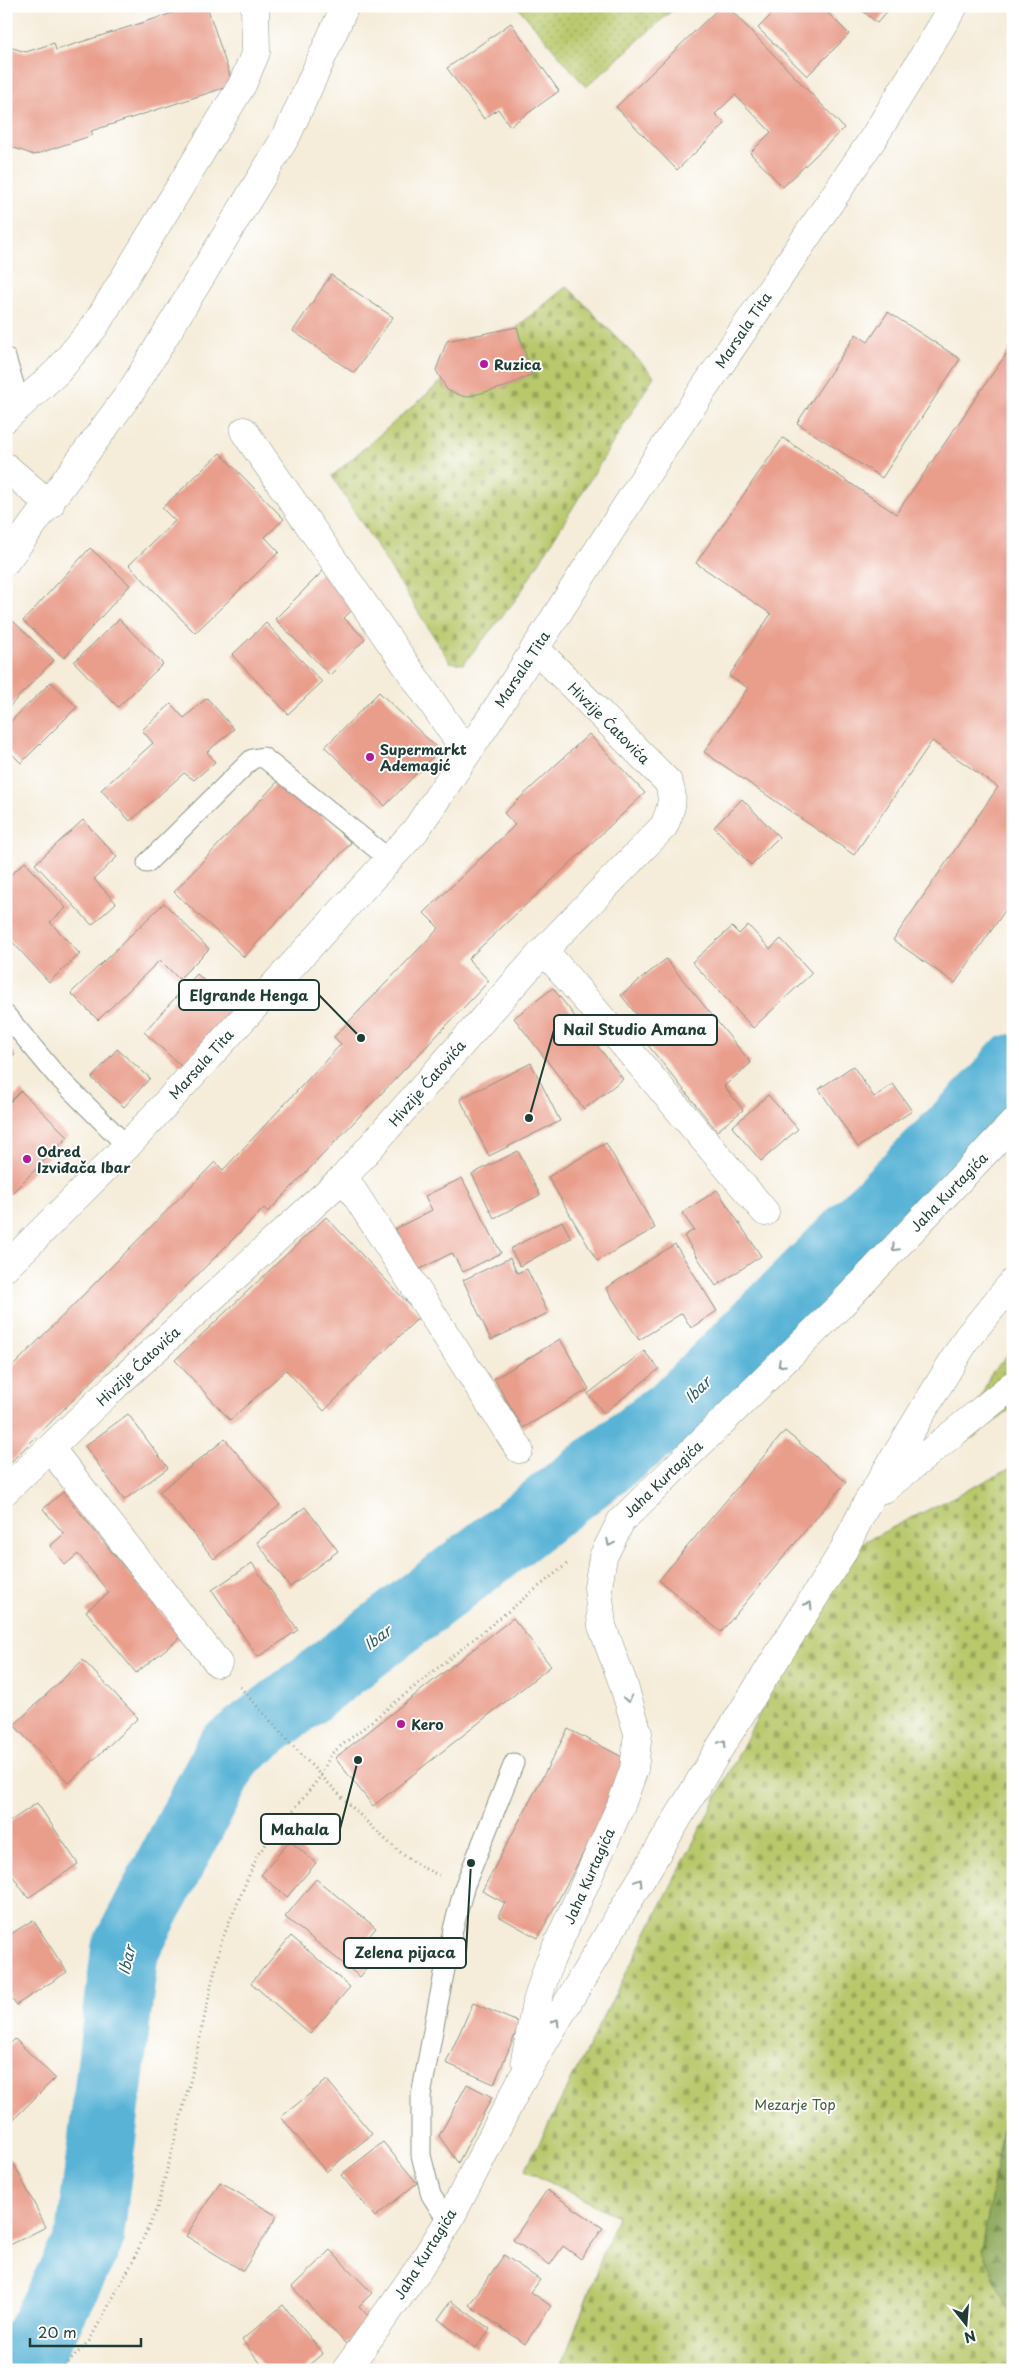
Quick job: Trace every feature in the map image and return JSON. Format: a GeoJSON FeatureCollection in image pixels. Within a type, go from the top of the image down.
{"type":"FeatureCollection","features":[{"type":"Feature","properties":{"kind":"street"},"geometry":{"type":"LineString","coordinates":[[13,413],[58,371],[95,326],[242,85],[256,52],[255,6]]}},
{"type":"Feature","properties":{"kind":"street"},"geometry":{"type":"LineString","coordinates":[[6,562],[50,505],[132,390],[288,135],[345,6]]}},
{"type":"Feature","properties":{"kind":"street","name":"Marsala Tita"},"geometry":{"type":"LineString","coordinates":[[6,1267],[127,1146],[415,831],[536,648],[657,458],[874,137],[954,6]]}},
{"type":"Feature","properties":{"kind":"street"},"geometry":{"type":"LineString","coordinates":[[244,431],[467,753]]}},
{"type":"Feature","properties":{"kind":"street"},"geometry":{"type":"LineString","coordinates":[[6,467],[50,505]]}},
{"type":"Feature","properties":{"kind":"street","name":"Hivzije Ćatovića"},"geometry":{"type":"LineString","coordinates":[[6,1490],[344,1177],[544,950],[664,826],[672,808],[672,792],[668,782],[536,648]]}},
{"type":"Feature","properties":{"kind":"street"},"geometry":{"type":"LineString","coordinates":[[544,950],[764,1212]]}},
{"type":"Feature","properties":{"kind":"street","name":"Jaha Kurtagića"},"geometry":{"type":"LineString","coordinates":[[522,2079],[535,2008],[549,1963],[621,1805],[634,1769],[638,1733],[623,1683],[602,1626],[598,1587],[603,1557],[621,1520],[839,1307],[1013,1123]]}},
{"type":"Feature","properties":{"kind":"street"},"geometry":{"type":"LineString","coordinates":[[344,1177],[519,1449]]}},
{"type":"Feature","properties":{"kind":"street","name":"Jaha Kurtagića"},"geometry":{"type":"LineString","coordinates":[[346,2370],[418,2270],[448,2222],[522,2079],[719,1749],[842,1553],[867,1503],[967,1338],[1013,1282]]}},
{"type":"Feature","properties":{"kind":"street"},"geometry":{"type":"LineString","coordinates":[[867,1503],[1013,1385]]}},
{"type":"Feature","properties":{"kind":"street"},"geometry":{"type":"LineString","coordinates":[[50,1448],[218,1663]]}},
{"type":"Feature","properties":{"kind":"lane"},"geometry":{"type":"LineString","coordinates":[[6,358],[13,413]]}},
{"type":"Feature","properties":{"kind":"lane"},"geometry":{"type":"LineString","coordinates":[[147,862],[252,759],[263,757],[389,859]]}},
{"type":"Feature","properties":{"kind":"lane"},"geometry":{"type":"LineString","coordinates":[[6,1016],[56,1075],[127,1146]]}},
{"type":"Feature","properties":{"kind":"lane"},"geometry":{"type":"LineString","coordinates":[[448,2222],[431,2195],[421,2155],[421,2096],[438,2004],[465,1886],[514,1763]]}},
{"type":"Feature","properties":{"kind":"path"},"geometry":{"type":"LineString","coordinates":[[61,2370],[89,2341],[132,2263],[157,2208],[191,2078],[221,1942],[258,1854],[320,1777],[331,1754],[570,1562]]}},
{"type":"Feature","properties":{"kind":"path"},"geometry":{"type":"LineString","coordinates":[[218,1663],[320,1777],[398,1850],[424,1870],[465,1886]]}},
{"type":"Feature","properties":{"kind":"green space"},"geometry":{"type":"Polygon","coordinates":[[[517,6],[677,6],[586,87],[517,6]]]}},
{"type":"Feature","properties":{"kind":"green space"},"geometry":{"type":"Polygon","coordinates":[[[567,286],[654,376],[517,598],[463,664],[450,662],[332,476],[442,381],[447,390],[505,387],[532,374],[517,327],[567,286]]]}},
{"type":"Feature","properties":{"kind":"green space"},"geometry":{"type":"Polygon","coordinates":[[[1013,1348],[1013,1408],[960,1447],[990,1375],[1013,1348]]]}},
{"type":"Feature","properties":{"kind":"green space","name":"Mezarje Top"},"geometry":{"type":"Polygon","coordinates":[[[1013,1467],[1013,2069],[982,2249],[1013,2323],[1013,2370],[560,2370],[617,2216],[525,2170],[842,1553],[1013,1467]]]}},
{"type":"Feature","properties":{"kind":"green space"},"geometry":{"type":"Polygon","coordinates":[[[1013,2069],[1013,2324],[982,2251],[1013,2069]]]}},
{"type":"Feature","properties":{"kind":"building"},"geometry":{"type":"Polygon","coordinates":[[[195,6],[207,6],[233,85],[91,131],[93,135],[34,155],[6,145],[6,46],[26,52],[54,43],[56,50],[195,6]]]}},
{"type":"Feature","properties":{"kind":"building"},"geometry":{"type":"Polygon","coordinates":[[[721,6],[727,6],[844,128],[783,187],[750,153],[771,132],[735,95],[715,114],[725,124],[677,170],[616,107],[721,6]]]}},
{"type":"Feature","properties":{"kind":"building"},"geometry":{"type":"Polygon","coordinates":[[[780,6],[786,6],[791,10],[794,6],[821,6],[849,34],[807,76],[758,28],[780,6]]]}},
{"type":"Feature","properties":{"kind":"building"},"geometry":{"type":"Polygon","coordinates":[[[857,6],[892,6],[877,23],[857,6]]]}},
{"type":"Feature","properties":{"kind":"building"},"geometry":{"type":"Polygon","coordinates":[[[511,23],[559,91],[510,126],[498,109],[484,119],[447,68],[511,23]]]}},
{"type":"Feature","properties":{"kind":"building"},"geometry":{"type":"Polygon","coordinates":[[[331,275],[393,317],[354,373],[293,331],[331,275]]]}},
{"type":"Feature","properties":{"kind":"building"},"geometry":{"type":"Polygon","coordinates":[[[888,312],[960,359],[882,478],[797,423],[856,334],[868,342],[888,312]]]}},
{"type":"Feature","properties":{"kind":"building","name":"Ruzica"},"geometry":{"type":"Polygon","coordinates":[[[517,327],[532,374],[505,387],[465,397],[447,390],[436,370],[447,341],[517,327]]]}},
{"type":"Feature","properties":{"kind":"building"},"geometry":{"type":"Polygon","coordinates":[[[1013,344],[1013,899],[955,983],[893,940],[998,787],[932,741],[854,855],[704,752],[748,688],[729,676],[771,614],[696,563],[783,438],[896,514],[1013,344]]]}},
{"type":"Feature","properties":{"kind":"building"},"geometry":{"type":"Polygon","coordinates":[[[220,453],[284,519],[265,537],[279,552],[195,633],[129,565],[175,521],[162,508],[220,453]]]}},
{"type":"Feature","properties":{"kind":"building"},"geometry":{"type":"Polygon","coordinates":[[[90,548],[130,585],[64,658],[23,621],[90,548]]]}},
{"type":"Feature","properties":{"kind":"building"},"geometry":{"type":"Polygon","coordinates":[[[323,571],[357,605],[344,618],[365,639],[330,675],[275,619],[323,571]]]}},
{"type":"Feature","properties":{"kind":"building"},"geometry":{"type":"Polygon","coordinates":[[[119,619],[163,664],[118,707],[74,662],[119,619]]]}},
{"type":"Feature","properties":{"kind":"building"},"geometry":{"type":"Polygon","coordinates":[[[13,621],[54,660],[6,710],[6,628],[13,621]]]}},
{"type":"Feature","properties":{"kind":"building"},"geometry":{"type":"Polygon","coordinates":[[[266,623],[322,682],[288,714],[232,655],[266,623]]]}},
{"type":"Feature","properties":{"kind":"building"},"geometry":{"type":"Polygon","coordinates":[[[51,682],[77,707],[21,763],[6,748],[6,726],[51,682]]]}},
{"type":"Feature","properties":{"kind":"building"},"geometry":{"type":"Polygon","coordinates":[[[379,692],[439,750],[385,806],[325,747],[379,692]]]}},
{"type":"Feature","properties":{"kind":"building"},"geometry":{"type":"Polygon","coordinates":[[[207,698],[234,729],[207,752],[215,762],[194,780],[184,773],[130,821],[101,790],[153,743],[142,730],[171,704],[184,718],[207,698]]]}},
{"type":"Feature","properties":{"kind":"building"},"geometry":{"type":"Polygon","coordinates":[[[589,734],[645,793],[468,959],[489,981],[268,1212],[264,1208],[6,1467],[6,1373],[215,1162],[223,1170],[341,1044],[334,1037],[439,928],[424,913],[515,825],[504,813],[589,734]]]}},
{"type":"Feature","properties":{"kind":"building"},"geometry":{"type":"Polygon","coordinates":[[[281,778],[351,843],[244,957],[174,892],[281,778]]]}},
{"type":"Feature","properties":{"kind":"building"},"geometry":{"type":"Polygon","coordinates":[[[742,799],[779,837],[751,865],[714,827],[742,799]]]}},
{"type":"Feature","properties":{"kind":"building"},"geometry":{"type":"Polygon","coordinates":[[[83,820],[117,857],[94,879],[116,903],[92,925],[35,864],[83,820]]]}},
{"type":"Feature","properties":{"kind":"building"},"geometry":{"type":"Polygon","coordinates":[[[25,862],[66,908],[50,922],[80,954],[49,982],[6,935],[6,879],[25,862]]]}},
{"type":"Feature","properties":{"kind":"building"},"geometry":{"type":"Polygon","coordinates":[[[164,903],[209,949],[179,979],[160,960],[98,1020],[71,993],[164,903]]]}},
{"type":"Feature","properties":{"kind":"building"},"geometry":{"type":"Polygon","coordinates":[[[748,925],[770,949],[781,939],[812,973],[753,1028],[692,962],[732,927],[739,934],[748,925]]]}},
{"type":"Feature","properties":{"kind":"building"},"geometry":{"type":"Polygon","coordinates":[[[666,959],[751,1063],[724,1086],[743,1110],[717,1131],[647,1044],[655,1038],[621,995],[666,959]]]}},
{"type":"Feature","properties":{"kind":"building"},"geometry":{"type":"Polygon","coordinates":[[[197,974],[234,1009],[181,1066],[144,1032],[197,974]]]}},
{"type":"Feature","properties":{"kind":"building"},"geometry":{"type":"Polygon","coordinates":[[[553,988],[623,1079],[584,1109],[514,1018],[553,988]]]}},
{"type":"Feature","properties":{"kind":"building"},"geometry":{"type":"Polygon","coordinates":[[[6,1046],[15,1054],[6,1063],[6,1046]]]}},
{"type":"Feature","properties":{"kind":"building"},"geometry":{"type":"Polygon","coordinates":[[[117,1049],[150,1078],[124,1107],[92,1078],[117,1049]]]}},
{"type":"Feature","properties":{"kind":"building"},"geometry":{"type":"Polygon","coordinates":[[[531,1063],[560,1121],[489,1156],[460,1099],[531,1063]]]}},
{"type":"Feature","properties":{"kind":"building"},"geometry":{"type":"Polygon","coordinates":[[[853,1066],[874,1097],[893,1084],[912,1111],[858,1147],[819,1089],[853,1066]]]}},
{"type":"Feature","properties":{"kind":"building"},"geometry":{"type":"Polygon","coordinates":[[[21,1091],[68,1137],[11,1194],[6,1190],[6,1106],[21,1091]]]}},
{"type":"Feature","properties":{"kind":"building"},"geometry":{"type":"Polygon","coordinates":[[[768,1095],[798,1129],[761,1161],[732,1127],[768,1095]]]}},
{"type":"Feature","properties":{"kind":"building"},"geometry":{"type":"Polygon","coordinates":[[[606,1143],[655,1228],[597,1261],[548,1177],[606,1143]]]}},
{"type":"Feature","properties":{"kind":"building"},"geometry":{"type":"Polygon","coordinates":[[[518,1151],[540,1195],[494,1218],[472,1174],[518,1151]]]}},
{"type":"Feature","properties":{"kind":"building"},"geometry":{"type":"Polygon","coordinates":[[[462,1178],[501,1253],[463,1272],[452,1253],[416,1271],[395,1229],[432,1210],[425,1196],[462,1178]]]}},
{"type":"Feature","properties":{"kind":"building"},"geometry":{"type":"Polygon","coordinates":[[[717,1190],[761,1256],[716,1286],[684,1236],[694,1230],[682,1213],[717,1190]]]}},
{"type":"Feature","properties":{"kind":"building"},"geometry":{"type":"Polygon","coordinates":[[[326,1217],[420,1316],[324,1411],[286,1370],[230,1420],[175,1360],[326,1217]]]}},
{"type":"Feature","properties":{"kind":"building"},"geometry":{"type":"Polygon","coordinates":[[[562,1221],[571,1238],[520,1266],[510,1249],[562,1221]]]}},
{"type":"Feature","properties":{"kind":"building"},"geometry":{"type":"Polygon","coordinates":[[[675,1244],[717,1311],[691,1328],[682,1313],[639,1340],[606,1288],[675,1244]]]}},
{"type":"Feature","properties":{"kind":"building"},"geometry":{"type":"Polygon","coordinates":[[[510,1258],[517,1273],[527,1269],[548,1313],[491,1340],[463,1280],[510,1258]]]}},
{"type":"Feature","properties":{"kind":"building"},"geometry":{"type":"Polygon","coordinates":[[[560,1339],[589,1389],[523,1428],[494,1379],[560,1339]]]}},
{"type":"Feature","properties":{"kind":"building"},"geometry":{"type":"Polygon","coordinates":[[[644,1351],[659,1369],[604,1413],[588,1394],[644,1351]]]}},
{"type":"Feature","properties":{"kind":"building"},"geometry":{"type":"Polygon","coordinates":[[[128,1414],[168,1468],[124,1500],[85,1446],[128,1414]]]}},
{"type":"Feature","properties":{"kind":"building"},"geometry":{"type":"Polygon","coordinates":[[[785,1431],[846,1482],[721,1632],[659,1580],[785,1431]]]}},
{"type":"Feature","properties":{"kind":"building"},"geometry":{"type":"Polygon","coordinates":[[[225,1439],[280,1505],[214,1559],[159,1492],[225,1439]]]}},
{"type":"Feature","properties":{"kind":"building"},"geometry":{"type":"Polygon","coordinates":[[[63,1492],[181,1637],[136,1673],[86,1611],[109,1593],[78,1554],[65,1565],[50,1546],[64,1534],[43,1509],[63,1492]]]}},
{"type":"Feature","properties":{"kind":"building"},"geometry":{"type":"Polygon","coordinates":[[[305,1507],[338,1551],[290,1587],[257,1542],[305,1507]]]}},
{"type":"Feature","properties":{"kind":"building"},"geometry":{"type":"Polygon","coordinates":[[[252,1563],[298,1630],[258,1657],[212,1590],[252,1563]]]}},
{"type":"Feature","properties":{"kind":"building"},"geometry":{"type":"Polygon","coordinates":[[[513,1618],[551,1666],[373,1806],[335,1758],[513,1618]]]}},
{"type":"Feature","properties":{"kind":"building"},"geometry":{"type":"Polygon","coordinates":[[[83,1660],[138,1718],[69,1783],[14,1725],[83,1660]]]}},
{"type":"Feature","properties":{"kind":"building"},"geometry":{"type":"Polygon","coordinates":[[[568,1729],[632,1762],[538,1938],[498,1916],[505,1903],[482,1891],[568,1729]]]}},
{"type":"Feature","properties":{"kind":"building"},"geometry":{"type":"Polygon","coordinates":[[[37,1803],[78,1864],[28,1898],[6,1866],[6,1824],[37,1803]]]}},
{"type":"Feature","properties":{"kind":"building"},"geometry":{"type":"Polygon","coordinates":[[[290,1841],[316,1863],[287,1897],[261,1875],[290,1841]]]}},
{"type":"Feature","properties":{"kind":"building"},"geometry":{"type":"Polygon","coordinates":[[[316,1879],[376,1928],[365,1941],[380,1952],[360,1977],[285,1917],[316,1879]]]}},
{"type":"Feature","properties":{"kind":"building"},"geometry":{"type":"Polygon","coordinates":[[[33,1920],[67,1972],[16,2005],[6,1990],[6,1937],[33,1920]]]}},
{"type":"Feature","properties":{"kind":"building"},"geometry":{"type":"Polygon","coordinates":[[[291,1936],[350,1987],[310,2034],[251,1983],[291,1936]]]}},
{"type":"Feature","properties":{"kind":"building"},"geometry":{"type":"Polygon","coordinates":[[[473,2003],[520,2023],[494,2084],[446,2063],[473,2003]]]}},
{"type":"Feature","properties":{"kind":"building"},"geometry":{"type":"Polygon","coordinates":[[[15,2039],[55,2078],[13,2120],[6,2113],[6,2048],[15,2039]]]}},
{"type":"Feature","properties":{"kind":"building"},"geometry":{"type":"Polygon","coordinates":[[[327,2080],[372,2134],[326,2172],[281,2117],[327,2080]]]}},
{"type":"Feature","properties":{"kind":"building"},"geometry":{"type":"Polygon","coordinates":[[[467,2084],[492,2097],[458,2163],[439,2136],[467,2084]]]}},
{"type":"Feature","properties":{"kind":"building"},"geometry":{"type":"Polygon","coordinates":[[[383,2142],[417,2183],[375,2217],[341,2175],[383,2142]]]}},
{"type":"Feature","properties":{"kind":"building"},"geometry":{"type":"Polygon","coordinates":[[[12,2160],[46,2227],[6,2247],[6,2163],[12,2160]]]}},
{"type":"Feature","properties":{"kind":"building"},"geometry":{"type":"Polygon","coordinates":[[[220,2182],[277,2216],[243,2271],[186,2236],[220,2182]]]}},
{"type":"Feature","properties":{"kind":"building"},"geometry":{"type":"Polygon","coordinates":[[[547,2190],[603,2228],[581,2259],[563,2246],[550,2265],[513,2240],[547,2190]]]}},
{"type":"Feature","properties":{"kind":"building"},"geometry":{"type":"Polygon","coordinates":[[[330,2250],[372,2293],[359,2306],[371,2319],[346,2344],[292,2287],[330,2250]]]}},
{"type":"Feature","properties":{"kind":"building"},"geometry":{"type":"Polygon","coordinates":[[[504,2255],[540,2280],[531,2292],[551,2306],[525,2344],[469,2305],[504,2255]]]}},
{"type":"Feature","properties":{"kind":"building"},"geometry":{"type":"Polygon","coordinates":[[[451,2301],[490,2329],[476,2348],[438,2319],[451,2301]]]}},
{"type":"Feature","properties":{"kind":"building"},"geometry":{"type":"Polygon","coordinates":[[[283,2305],[323,2353],[303,2370],[266,2370],[242,2340],[283,2305]]]}},
{"type":"Feature","properties":{"kind":"waterway","name":"Ibar"},"geometry":{"type":"LineString","coordinates":[[6,2364],[36,2343],[90,2237],[125,1950],[229,1751],[681,1405],[1000,1086],[1013,1068]]}},
{"type":"Feature","properties":{"kind":"place","name":"Ruzica"},"geometry":{"type":"Point","coordinates":[484,364]}},
{"type":"Feature","properties":{"kind":"place","name":"Supermarkt Ademagić"},"geometry":{"type":"Point","coordinates":[370,757]}},
{"type":"Feature","properties":{"kind":"place","name":"Elgrande Henga"},"geometry":{"type":"Point","coordinates":[361,1038]}},
{"type":"Feature","properties":{"kind":"place","name":"Nail Studio Amana"},"geometry":{"type":"Point","coordinates":[529,1118]}},
{"type":"Feature","properties":{"kind":"place","name":"Odred Izviđača Ibar"},"geometry":{"type":"Point","coordinates":[27,1159]}},
{"type":"Feature","properties":{"kind":"place","name":"Kero"},"geometry":{"type":"Point","coordinates":[401,1724]}},
{"type":"Feature","properties":{"kind":"place","name":"Mahala"},"geometry":{"type":"Point","coordinates":[358,1760]}},
{"type":"Feature","properties":{"kind":"place","name":"Zelena pijaca"},"geometry":{"type":"Point","coordinates":[471,1863]}}]}
